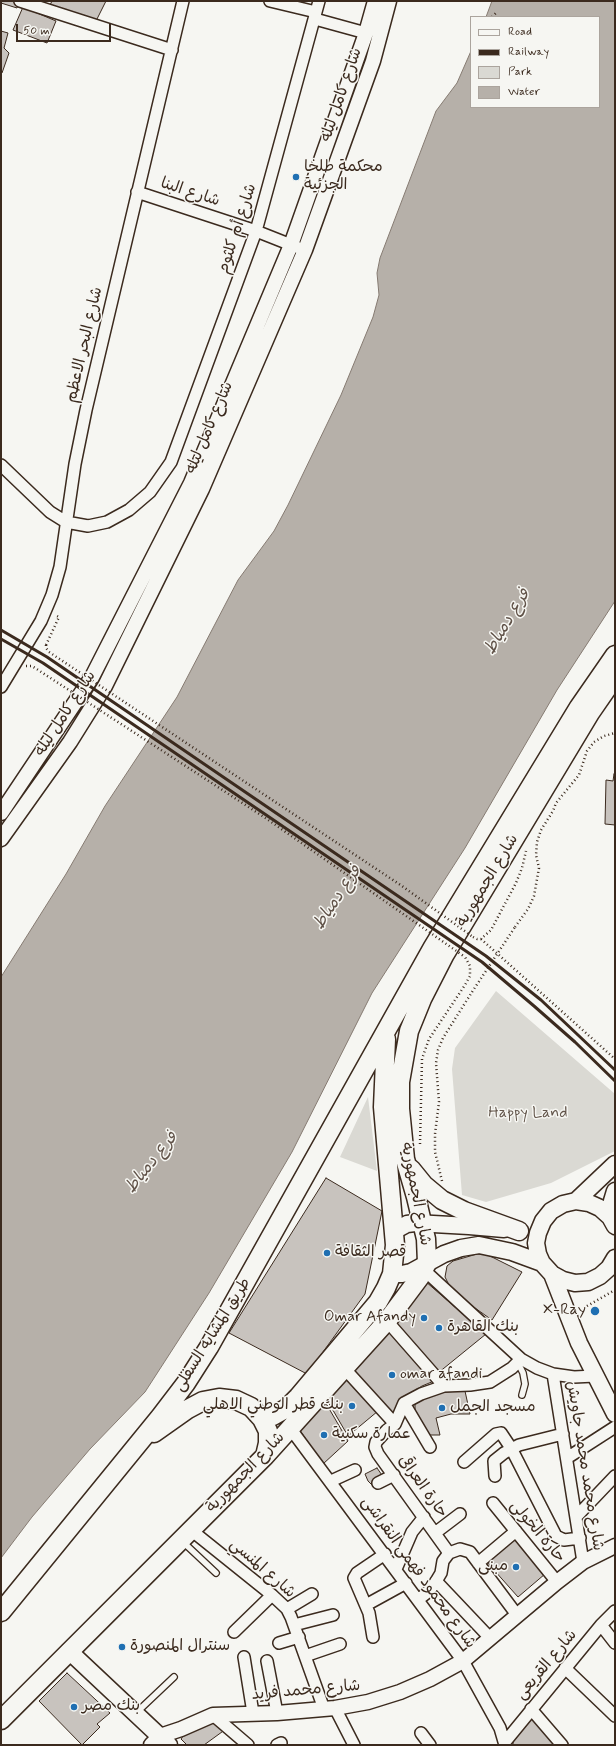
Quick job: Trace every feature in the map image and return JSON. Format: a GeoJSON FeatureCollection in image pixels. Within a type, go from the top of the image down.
{"type":"FeatureCollection","features":[{"type":"Feature","properties":{"kind":"main road","name":"شارع الجمهورية"},"geometry":{"type":"LineString","coordinates":[[262,1419],[273,1416],[287,1408],[298,1397],[378,1302],[386,1288],[392,1274],[395,1245],[383,1107],[387,1032],[433,947],[499,837],[579,707],[615,655]]}},
{"type":"Feature","properties":{"kind":"main road","name":"شارع الجمهورية"},"geometry":{"type":"LineString","coordinates":[[1,1720],[265,1456],[387,1321],[420,1277],[425,1266],[426,1239],[422,1224],[412,1154],[400,1109],[400,1082],[409,1031],[422,999],[445,954],[590,713],[615,677]]}},
{"type":"Feature","properties":{"kind":"main road","name":"طريق المشايه السفلى"},"geometry":{"type":"LineString","coordinates":[[1,1612],[186,1383],[209,1347],[387,1032]]}},
{"type":"Feature","properties":{"kind":"main road"},"geometry":{"type":"LineString","coordinates":[[412,1154],[417,1177],[442,1200],[464,1211],[519,1231]]}},
{"type":"Feature","properties":{"kind":"main road"},"geometry":{"type":"LineString","coordinates":[[576,1201],[615,1164]]}},
{"type":"Feature","properties":{"kind":"main road"},"geometry":{"type":"LineString","coordinates":[[612,1221],[612,1201],[615,1191]]}},
{"type":"Feature","properties":{"kind":"main road"},"geometry":{"type":"LineString","coordinates":[[612,1221],[600,1208],[589,1203],[576,1201],[563,1204],[551,1211],[543,1221],[538,1233],[537,1248],[595,1376],[615,1416]]}},
{"type":"Feature","properties":{"kind":"main road"},"geometry":{"type":"LineString","coordinates":[[394,1231],[407,1224],[422,1224],[469,1226],[538,1233]]}},
{"type":"Feature","properties":{"kind":"main road"},"geometry":{"type":"LineString","coordinates":[[392,1274],[411,1272],[425,1266],[444,1254],[461,1248],[479,1245],[512,1252],[547,1269],[563,1280],[576,1283],[588,1282],[600,1276],[609,1268],[615,1258]]}},
{"type":"Feature","properties":{"kind":"main road"},"geometry":{"type":"LineString","coordinates":[[132,1449],[188,1409],[203,1401],[219,1398],[236,1400],[251,1408],[262,1419],[268,1431],[268,1443],[265,1456]]}},
{"type":"Feature","properties":{"kind":"main road"},"geometry":{"type":"LineString","coordinates":[[69,1651],[136,1713],[160,1742]]}},
{"type":"Feature","properties":{"kind":"street"},"geometry":{"type":"LineString","coordinates":[[20,1],[172,50]]}},
{"type":"Feature","properties":{"kind":"street","name":"شارع البحر الاعظم"},"geometry":{"type":"LineString","coordinates":[[1,687],[41,621],[52,596],[64,549],[66,522],[86,410],[183,1]]}},
{"type":"Feature","properties":{"kind":"street"},"geometry":{"type":"LineString","coordinates":[[270,1],[317,11],[366,33]]}},
{"type":"Feature","properties":{"kind":"street","name":"شارع كامل ليله"},"geometry":{"type":"LineString","coordinates":[[1,813],[92,677],[191,483],[291,245],[366,33],[375,1]]}},
{"type":"Feature","properties":{"kind":"street","name":"شارع كامل ليله"},"geometry":{"type":"LineString","coordinates":[[1,839],[70,742],[105,686],[202,489],[305,250],[373,61],[389,1]]}},
{"type":"Feature","properties":{"kind":"street","name":"شارع أم كلثوم"},"geometry":{"type":"LineString","coordinates":[[66,522],[88,526],[107,522],[129,510],[150,492],[171,462],[256,231],[317,11]]}},
{"type":"Feature","properties":{"kind":"street","name":"شارع البنا"},"geometry":{"type":"LineString","coordinates":[[138,192],[256,231],[305,250]]}},
{"type":"Feature","properties":{"kind":"street"},"geometry":{"type":"LineString","coordinates":[[1,465],[50,512],[66,522]]}},
{"type":"Feature","properties":{"kind":"street"},"geometry":{"type":"LineString","coordinates":[[425,1266],[520,1361],[553,1374],[574,1377],[595,1376]]}},
{"type":"Feature","properties":{"kind":"street"},"geometry":{"type":"LineString","coordinates":[[387,1321],[444,1386]]}},
{"type":"Feature","properties":{"kind":"street"},"geometry":{"type":"LineString","coordinates":[[344,1368],[395,1424],[404,1403],[421,1394],[444,1386],[470,1385],[490,1382],[501,1376],[520,1361]]}},
{"type":"Feature","properties":{"kind":"street","name":"شارع محمد محمد جاويش"},"geometry":{"type":"LineString","coordinates":[[553,1374],[583,1562]]}},
{"type":"Feature","properties":{"kind":"street"},"geometry":{"type":"LineString","coordinates":[[404,1403],[430,1447]]}},
{"type":"Feature","properties":{"kind":"street"},"geometry":{"type":"LineString","coordinates":[[567,1458],[615,1416]]}},
{"type":"Feature","properties":{"kind":"street","name":"حارة العراقى"},"geometry":{"type":"LineString","coordinates":[[395,1424],[379,1438],[375,1447],[378,1454],[449,1554]]}},
{"type":"Feature","properties":{"kind":"street","name":"شارع محمود فهمي النقراشى"},"geometry":{"type":"LineString","coordinates":[[290,1428],[331,1481],[463,1661],[500,1728],[505,1743]]}},
{"type":"Feature","properties":{"kind":"street"},"geometry":{"type":"LineString","coordinates":[[464,1462],[496,1434],[499,1433],[503,1435],[556,1536],[564,1540],[580,1538]]}},
{"type":"Feature","properties":{"kind":"street"},"geometry":{"type":"LineString","coordinates":[[495,1476],[494,1461],[511,1448],[563,1434]]}},
{"type":"Feature","properties":{"kind":"street"},"geometry":{"type":"LineString","coordinates":[[331,1481],[355,1470]]}},
{"type":"Feature","properties":{"kind":"street"},"geometry":{"type":"LineString","coordinates":[[378,1483],[394,1475]]}},
{"type":"Feature","properties":{"kind":"street"},"geometry":{"type":"LineString","coordinates":[[576,1517],[615,1476]]}},
{"type":"Feature","properties":{"kind":"street","name":"حارة الخولى"},"geometry":{"type":"LineString","coordinates":[[493,1503],[557,1582]]}},
{"type":"Feature","properties":{"kind":"street"},"geometry":{"type":"LineString","coordinates":[[435,1533],[460,1514]]}},
{"type":"Feature","properties":{"kind":"street"},"geometry":{"type":"LineString","coordinates":[[396,1569],[412,1532],[424,1517]]}},
{"type":"Feature","properties":{"kind":"street"},"geometry":{"type":"LineString","coordinates":[[478,1562],[516,1532]]}},
{"type":"Feature","properties":{"kind":"street","name":"شارع المنسي"},"geometry":{"type":"LineString","coordinates":[[186,1535],[272,1595],[287,1610],[299,1637],[305,1656],[329,1708],[354,1745]]}},
{"type":"Feature","properties":{"kind":"street","name":"شارع محمد فريد"},"geometry":{"type":"LineString","coordinates":[[160,1742],[181,1729],[213,1715],[277,1713],[329,1708],[368,1702],[400,1692],[430,1679],[463,1661],[583,1562],[615,1546]]}},
{"type":"Feature","properties":{"kind":"street"},"geometry":{"type":"LineString","coordinates":[[419,1600],[428,1592],[436,1581],[443,1561],[449,1554],[460,1550],[465,1550],[470,1552],[478,1562],[517,1615]]}},
{"type":"Feature","properties":{"kind":"street"},"geometry":{"type":"LineString","coordinates":[[372,1637],[371,1622],[366,1605],[354,1580],[355,1575],[385,1554]]}},
{"type":"Feature","properties":{"kind":"street"},"geometry":{"type":"LineString","coordinates":[[436,1581],[490,1638]]}},
{"type":"Feature","properties":{"kind":"street"},"geometry":{"type":"LineString","coordinates":[[366,1605],[406,1583]]}},
{"type":"Feature","properties":{"kind":"street"},"geometry":{"type":"LineString","coordinates":[[287,1610],[312,1594]]}},
{"type":"Feature","properties":{"kind":"street"},"geometry":{"type":"LineString","coordinates":[[234,1632],[272,1595]]}},
{"type":"Feature","properties":{"kind":"street","name":"شارع القريعى"},"geometry":{"type":"LineString","coordinates":[[505,1743],[565,1668],[601,1625],[615,1611]]}},
{"type":"Feature","properties":{"kind":"street"},"geometry":{"type":"LineString","coordinates":[[294,1625],[333,1615]]}},
{"type":"Feature","properties":{"kind":"street"},"geometry":{"type":"LineString","coordinates":[[601,1625],[615,1643]]}},
{"type":"Feature","properties":{"kind":"street"},"geometry":{"type":"LineString","coordinates":[[279,1643],[299,1637]]}},
{"type":"Feature","properties":{"kind":"street"},"geometry":{"type":"LineString","coordinates":[[305,1656],[340,1644]]}},
{"type":"Feature","properties":{"kind":"street"},"geometry":{"type":"LineString","coordinates":[[244,1657],[253,1713]]}},
{"type":"Feature","properties":{"kind":"street"},"geometry":{"type":"LineString","coordinates":[[267,1662],[277,1713]]}},
{"type":"Feature","properties":{"kind":"street"},"geometry":{"type":"LineString","coordinates":[[565,1668],[615,1716]]}},
{"type":"Feature","properties":{"kind":"street"},"geometry":{"type":"LineString","coordinates":[[531,1709],[562,1745]]}},
{"type":"Feature","properties":{"kind":"street"},"geometry":{"type":"LineString","coordinates":[[213,1715],[248,1745]]}},
{"type":"Feature","properties":{"kind":"street"},"geometry":{"type":"LineString","coordinates":[[421,1733],[430,1745]]}},
{"type":"Feature","properties":{"kind":"lane"},"geometry":{"type":"LineString","coordinates":[[520,1361],[525,1384],[522,1395]]}},
{"type":"Feature","properties":{"kind":"lane"},"geometry":{"type":"LineString","coordinates":[[186,1535],[216,1573]]}},
{"type":"Feature","properties":{"kind":"lane"},"geometry":{"type":"LineString","coordinates":[[136,1713],[174,1677]]}},
{"type":"Feature","properties":{"kind":"path"},"geometry":{"type":"LineString","coordinates":[[493,16],[496,13]]}},
{"type":"Feature","properties":{"kind":"path"},"geometry":{"type":"LineString","coordinates":[[46,644],[46,648],[49,652],[402,886],[473,937]]}},
{"type":"Feature","properties":{"kind":"path"},"geometry":{"type":"LineString","coordinates":[[26,666],[32,666],[267,819],[465,957],[470,966],[470,976],[466,985],[429,1040],[422,1059],[412,1154]]}},
{"type":"Feature","properties":{"kind":"path"},"geometry":{"type":"LineString","coordinates":[[442,1200],[442,1179],[435,1152],[435,1134],[439,1102],[436,1063],[442,1038],[528,909],[536,889],[539,868],[536,855],[537,842],[556,802],[579,775],[588,751],[594,742],[604,736],[615,733]]}},
{"type":"Feature","properties":{"kind":"path"},"geometry":{"type":"LineString","coordinates":[[481,939],[615,1059]]}},
{"type":"Feature","properties":{"kind":"path"},"geometry":{"type":"LineString","coordinates":[[438,1178],[442,1179]]}},
{"type":"Feature","properties":{"kind":"path"},"geometry":{"type":"LineString","coordinates":[[568,1317],[615,1290]]}},
{"type":"Feature","properties":{"kind":"green space","name":"Happy Land"},"geometry":{"type":"Polygon","coordinates":[[[496,991],[615,1094],[615,1151],[551,1183],[486,1202],[462,1195],[452,1069],[455,1048],[496,991]]]}},
{"type":"Feature","properties":{"kind":"green space"},"geometry":{"type":"Polygon","coordinates":[[[368,1097],[377,1171],[340,1157],[368,1097]]]}},
{"type":"Feature","properties":{"kind":"water","name":"فرع دمياط"},"geometry":{"type":"Polygon","coordinates":[[[492,1],[615,1],[615,601],[557,690],[465,848],[372,993],[292,1152],[209,1293],[145,1392],[90,1449],[32,1517],[1,1558],[1,977],[66,874],[105,806],[177,697],[238,580],[274,531],[288,505],[341,395],[373,317],[379,295],[377,273],[380,258],[436,111],[457,83],[470,53],[470,108],[600,108],[600,16],[486,16],[492,1]]]}},
{"type":"Feature","properties":{"kind":"building"},"geometry":{"type":"Polygon","coordinates":[[[1,1],[19,1],[17,8],[1,3],[1,1]]]}},
{"type":"Feature","properties":{"kind":"building"},"geometry":{"type":"Polygon","coordinates":[[[52,1],[106,1],[95,23],[50,5],[52,1]]]}},
{"type":"Feature","properties":{"kind":"building"},"geometry":{"type":"Polygon","coordinates":[[[23,7],[56,21],[47,43],[13,30],[23,7]]]}},
{"type":"Feature","properties":{"kind":"building"},"geometry":{"type":"Polygon","coordinates":[[[1,31],[8,33],[4,48],[9,53],[2,73],[1,72],[1,31]]]}},
{"type":"Feature","properties":{"kind":"building"},"geometry":{"type":"Polygon","coordinates":[[[614,774],[615,825],[605,824],[606,780],[613,781],[614,774]]]}},
{"type":"Feature","properties":{"kind":"building","name":"قصر الثقافة"},"geometry":{"type":"Polygon","coordinates":[[[326,1178],[382,1211],[365,1294],[307,1374],[229,1333],[326,1178]]]}},
{"type":"Feature","properties":{"kind":"building"},"geometry":{"type":"Polygon","coordinates":[[[477,1254],[486,1254],[522,1272],[492,1320],[458,1296],[449,1285],[445,1277],[447,1266],[453,1261],[477,1254]]]}},
{"type":"Feature","properties":{"kind":"building","name":"بنك القاهرة"},"geometry":{"type":"Polygon","coordinates":[[[425,1281],[486,1334],[438,1373],[393,1322],[425,1281]]]}},
{"type":"Feature","properties":{"kind":"building","name":"omar afandi"},"geometry":{"type":"Polygon","coordinates":[[[389,1327],[434,1381],[422,1386],[399,1400],[396,1423],[349,1368],[389,1327]]]}},
{"type":"Feature","properties":{"kind":"building","name":"بنك قطر الوطني الاهلي"},"geometry":{"type":"Polygon","coordinates":[[[346,1375],[378,1411],[348,1436],[327,1400],[346,1375]]]}},
{"type":"Feature","properties":{"kind":"building","name":"مسجد الجمل"},"geometry":{"type":"Polygon","coordinates":[[[465,1391],[470,1414],[451,1414],[436,1418],[440,1435],[428,1435],[415,1421],[415,1401],[441,1392],[465,1391]]]}},
{"type":"Feature","properties":{"kind":"building","name":"عمارة سكنية"},"geometry":{"type":"Polygon","coordinates":[[[324,1400],[348,1441],[323,1464],[299,1429],[324,1400]]]}},
{"type":"Feature","properties":{"kind":"building"},"geometry":{"type":"Polygon","coordinates":[[[377,1468],[384,1478],[372,1485],[368,1481],[365,1474],[377,1468]]]}},
{"type":"Feature","properties":{"kind":"building","name":"مبنى"},"geometry":{"type":"Polygon","coordinates":[[[515,1537],[545,1574],[518,1597],[486,1561],[515,1537]]]}},
{"type":"Feature","properties":{"kind":"building","name":"بنك مصر"},"geometry":{"type":"Polygon","coordinates":[[[67,1673],[110,1713],[97,1724],[100,1727],[82,1745],[39,1701],[67,1673]]]}},
{"type":"Feature","properties":{"kind":"building"},"geometry":{"type":"Polygon","coordinates":[[[213,1716],[226,1729],[204,1745],[187,1745],[181,1739],[189,1728],[213,1716]]]}},
{"type":"Feature","properties":{"kind":"building"},"geometry":{"type":"Polygon","coordinates":[[[531,1718],[556,1745],[513,1745],[513,1739],[531,1718]]]}},
{"type":"Feature","properties":{"kind":"railway"},"geometry":{"type":"LineString","coordinates":[[1,630],[47,657],[486,956],[541,1000],[615,1070]]}},
{"type":"Feature","properties":{"kind":"railway"},"geometry":{"type":"LineString","coordinates":[[1,639],[43,663],[482,962],[575,1042],[615,1081]]}},
{"type":"Feature","properties":{"kind":"place","name":"محكمة طلخا الجزئية"},"geometry":{"type":"Point","coordinates":[296,177]}},
{"type":"Feature","properties":{"kind":"place","name":"قصر الثقافة"},"geometry":{"type":"Point","coordinates":[327,1253]}},
{"type":"Feature","properties":{"kind":"place","name":"X-Ray"},"geometry":{"type":"Point","coordinates":[595,1311]}},
{"type":"Feature","properties":{"kind":"place","name":"Omar Afandy"},"geometry":{"type":"Point","coordinates":[424,1318]}},
{"type":"Feature","properties":{"kind":"place","name":"بنك القاهرة"},"geometry":{"type":"Point","coordinates":[439,1328]}},
{"type":"Feature","properties":{"kind":"place","name":"omar afandi"},"geometry":{"type":"Point","coordinates":[392,1375]}},
{"type":"Feature","properties":{"kind":"place","name":"بنك قطر الوطني الاهلي"},"geometry":{"type":"Point","coordinates":[352,1406]}},
{"type":"Feature","properties":{"kind":"place","name":"مسجد الجمل"},"geometry":{"type":"Point","coordinates":[442,1408]}},
{"type":"Feature","properties":{"kind":"place","name":"عمارة سكنية"},"geometry":{"type":"Point","coordinates":[324,1435]}},
{"type":"Feature","properties":{"kind":"place","name":"مبنى"},"geometry":{"type":"Point","coordinates":[516,1567]}},
{"type":"Feature","properties":{"kind":"place","name":"سنترال المنصورة"},"geometry":{"type":"Point","coordinates":[122,1647]}},
{"type":"Feature","properties":{"kind":"place","name":"بنك مصر"},"geometry":{"type":"Point","coordinates":[74,1707]}}]}
